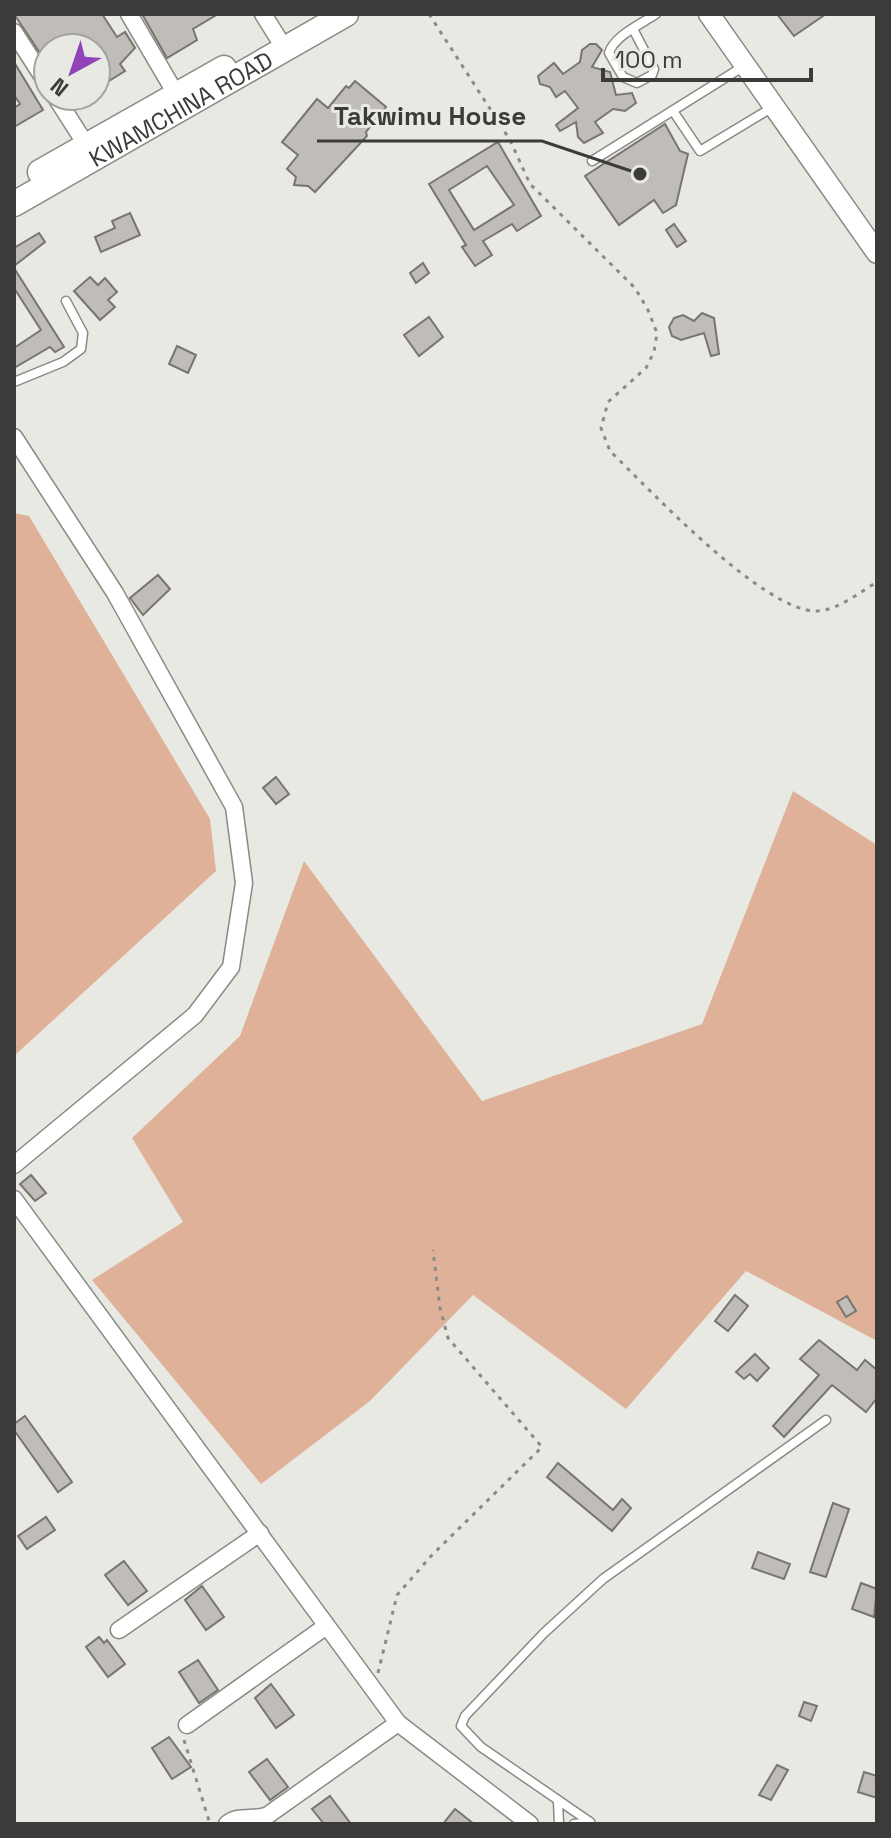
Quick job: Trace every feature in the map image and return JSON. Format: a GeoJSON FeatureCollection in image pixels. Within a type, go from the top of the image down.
{"type":"FeatureCollection","features":[{"type":"Feature","properties":{"kind":"main road","name":"KWAMCHINA ROAD"},"geometry":{"type":"LineString","coordinates":[[14,204],[176,94],[318,14]]}},
{"type":"Feature","properties":{"kind":"main road","name":"KWAMCHINA ROAD"},"geometry":{"type":"LineString","coordinates":[[14,188],[90,152],[346,14]]}},
{"type":"Feature","properties":{"kind":"street"},"geometry":{"type":"LineString","coordinates":[[129,14],[176,94]]}},
{"type":"Feature","properties":{"kind":"street"},"geometry":{"type":"LineString","coordinates":[[263,14],[278,38]]}},
{"type":"Feature","properties":{"kind":"street"},"geometry":{"type":"LineString","coordinates":[[709,14],[877,253]]}},
{"type":"Feature","properties":{"kind":"street"},"geometry":{"type":"LineString","coordinates":[[14,32],[32,60]]}},
{"type":"Feature","properties":{"kind":"street"},"geometry":{"type":"LineString","coordinates":[[65,112],[90,152]]}},
{"type":"Feature","properties":{"kind":"street"},"geometry":{"type":"LineString","coordinates":[[14,437],[115,593],[234,807],[244,883],[231,967],[195,1015],[14,1165]]}},
{"type":"Feature","properties":{"kind":"street"},"geometry":{"type":"LineString","coordinates":[[14,1199],[398,1723],[530,1824]]}},
{"type":"Feature","properties":{"kind":"street"},"geometry":{"type":"LineString","coordinates":[[119,1630],[260,1533]]}},
{"type":"Feature","properties":{"kind":"street"},"geometry":{"type":"LineString","coordinates":[[187,1725],[325,1627]]}},
{"type":"Feature","properties":{"kind":"street"},"geometry":{"type":"LineString","coordinates":[[227,1824],[241,1818],[258,1819],[268,1815],[398,1723]]}},
{"type":"Feature","properties":{"kind":"lane"},"geometry":{"type":"LineString","coordinates":[[633,29],[654,69],[652,75],[637,83],[623,77],[609,53],[611,46],[633,29],[656,14]]}},
{"type":"Feature","properties":{"kind":"lane"},"geometry":{"type":"LineString","coordinates":[[592,161],[745,65]]}},
{"type":"Feature","properties":{"kind":"lane"},"geometry":{"type":"LineString","coordinates":[[673,111],[700,151],[774,107]]}},
{"type":"Feature","properties":{"kind":"lane"},"geometry":{"type":"LineString","coordinates":[[14,382],[63,362],[81,349],[83,333],[66,301]]}},
{"type":"Feature","properties":{"kind":"lane"},"geometry":{"type":"LineString","coordinates":[[592,1823],[558,1802],[465,1733],[461,1726],[465,1716],[544,1633],[603,1579],[826,1420]]}},
{"type":"Feature","properties":{"kind":"lane"},"geometry":{"type":"LineString","coordinates":[[558,1802],[559,1824]]}},
{"type":"Feature","properties":{"kind":"lane"},"geometry":{"type":"LineString","coordinates":[[574,1824],[592,1823]]}},
{"type":"Feature","properties":{"kind":"path"},"geometry":{"type":"LineString","coordinates":[[429,14],[477,95],[510,140],[530,184],[635,288],[648,310],[657,333],[654,352],[646,368],[608,402],[601,428],[610,451],[747,579],[796,606],[815,612],[830,609],[877,582]]}},
{"type":"Feature","properties":{"kind":"path"},"geometry":{"type":"LineString","coordinates":[[375,1692],[397,1595],[432,1555],[542,1447],[448,1338],[440,1308],[433,1250]]}},
{"type":"Feature","properties":{"kind":"path"},"geometry":{"type":"LineString","coordinates":[[187,1725],[184,1743],[210,1824]]}},
{"type":"Feature","properties":{"kind":"shaded area"},"geometry":{"type":"Polygon","coordinates":[[[14,513],[29,516],[210,819],[216,871],[14,1056],[14,513]]]}},
{"type":"Feature","properties":{"kind":"shaded area"},"geometry":{"type":"Polygon","coordinates":[[[793,791],[877,845],[877,1341],[746,1271],[626,1409],[473,1295],[370,1401],[261,1484],[92,1280],[183,1222],[132,1138],[240,1036],[304,861],[482,1101],[702,1024],[793,791]]]}},
{"type":"Feature","properties":{"kind":"building"},"geometry":{"type":"Polygon","coordinates":[[[14,14],[102,14],[117,37],[125,32],[135,48],[120,64],[125,71],[112,79],[112,32],[32,32],[32,41],[14,14]]]}},
{"type":"Feature","properties":{"kind":"building"},"geometry":{"type":"Polygon","coordinates":[[[142,14],[218,14],[193,29],[197,40],[167,58],[142,14]]]}},
{"type":"Feature","properties":{"kind":"building"},"geometry":{"type":"Polygon","coordinates":[[[777,14],[826,14],[794,36],[777,14]]]}},
{"type":"Feature","properties":{"kind":"building"},"geometry":{"type":"Polygon","coordinates":[[[596,44],[602,50],[592,67],[610,72],[616,95],[632,93],[636,103],[625,111],[613,109],[595,122],[603,133],[584,143],[578,137],[576,122],[560,131],[556,125],[578,108],[565,91],[556,97],[550,87],[540,84],[538,76],[554,63],[563,74],[580,62],[582,50],[596,44]]]}},
{"type":"Feature","properties":{"kind":"building"},"geometry":{"type":"Polygon","coordinates":[[[14,62],[32,92],[32,112],[40,112],[14,127],[14,108],[20,104],[14,95],[14,62]]]}},
{"type":"Feature","properties":{"kind":"building"},"geometry":{"type":"Polygon","coordinates":[[[355,81],[386,107],[366,132],[367,136],[315,192],[308,186],[294,185],[296,177],[287,169],[298,155],[282,142],[317,99],[328,108],[346,86],[349,88],[355,81]]]}},
{"type":"Feature","properties":{"kind":"building"},"geometry":{"type":"Polygon","coordinates":[[[665,124],[680,151],[688,154],[676,205],[663,213],[654,200],[619,225],[585,176],[665,124]]]}},
{"type":"Feature","properties":{"kind":"building"},"geometry":{"type":"Polygon","coordinates":[[[498,142],[541,216],[517,231],[512,224],[483,241],[492,255],[475,266],[462,247],[466,245],[429,184],[498,142]],[[487,166],[449,190],[474,230],[514,205],[487,166]]]}},
{"type":"Feature","properties":{"kind":"building"},"geometry":{"type":"Polygon","coordinates":[[[130,213],[140,235],[101,252],[95,237],[115,228],[112,221],[130,213]]]}},
{"type":"Feature","properties":{"kind":"building"},"geometry":{"type":"Polygon","coordinates":[[[674,224],[686,241],[677,247],[666,230],[674,224]]]}},
{"type":"Feature","properties":{"kind":"building"},"geometry":{"type":"Polygon","coordinates":[[[39,233],[45,242],[14,266],[14,248],[39,233]]]}},
{"type":"Feature","properties":{"kind":"building"},"geometry":{"type":"Polygon","coordinates":[[[423,263],[429,273],[416,283],[410,273],[423,263]]]}},
{"type":"Feature","properties":{"kind":"building"},"geometry":{"type":"Polygon","coordinates":[[[14,268],[64,347],[55,352],[50,347],[14,368],[14,348],[41,330],[14,288],[14,268]]]}},
{"type":"Feature","properties":{"kind":"building"},"geometry":{"type":"Polygon","coordinates":[[[90,277],[98,285],[105,278],[117,292],[108,300],[115,307],[100,320],[74,291],[90,277]]]}},
{"type":"Feature","properties":{"kind":"building"},"geometry":{"type":"Polygon","coordinates":[[[702,313],[714,318],[719,354],[711,356],[704,333],[681,340],[672,336],[669,327],[674,318],[683,315],[694,321],[702,313]]]}},
{"type":"Feature","properties":{"kind":"building"},"geometry":{"type":"Polygon","coordinates":[[[429,317],[443,337],[419,356],[404,335],[429,317]]]}},
{"type":"Feature","properties":{"kind":"building"},"geometry":{"type":"Polygon","coordinates":[[[177,346],[196,355],[188,373],[169,364],[177,346]]]}},
{"type":"Feature","properties":{"kind":"building"},"geometry":{"type":"Polygon","coordinates":[[[158,575],[170,589],[143,615],[130,598],[158,575]]]}},
{"type":"Feature","properties":{"kind":"building"},"geometry":{"type":"Polygon","coordinates":[[[276,777],[289,794],[276,804],[263,788],[276,777]]]}},
{"type":"Feature","properties":{"kind":"building"},"geometry":{"type":"Polygon","coordinates":[[[31,1175],[46,1193],[35,1201],[20,1184],[31,1175]]]}},
{"type":"Feature","properties":{"kind":"building"},"geometry":{"type":"Polygon","coordinates":[[[735,1295],[748,1306],[728,1331],[715,1321],[735,1295]]]}},
{"type":"Feature","properties":{"kind":"building"},"geometry":{"type":"Polygon","coordinates":[[[847,1296],[856,1311],[846,1317],[837,1302],[847,1296]]]}},
{"type":"Feature","properties":{"kind":"building"},"geometry":{"type":"Polygon","coordinates":[[[819,1340],[857,1370],[865,1360],[877,1370],[877,1398],[866,1412],[832,1385],[784,1437],[773,1426],[819,1375],[800,1359],[819,1340]]]}},
{"type":"Feature","properties":{"kind":"building"},"geometry":{"type":"Polygon","coordinates":[[[755,1354],[769,1368],[757,1381],[750,1374],[744,1379],[736,1372],[755,1354]]]}},
{"type":"Feature","properties":{"kind":"building"},"geometry":{"type":"Polygon","coordinates":[[[25,1416],[72,1482],[58,1492],[14,1430],[14,1424],[25,1416]]]}},
{"type":"Feature","properties":{"kind":"building"},"geometry":{"type":"Polygon","coordinates":[[[558,1463],[613,1510],[622,1499],[631,1508],[612,1531],[547,1477],[558,1463]]]}},
{"type":"Feature","properties":{"kind":"building"},"geometry":{"type":"Polygon","coordinates":[[[833,1503],[849,1509],[826,1577],[810,1572],[833,1503]]]}},
{"type":"Feature","properties":{"kind":"building"},"geometry":{"type":"Polygon","coordinates":[[[46,1517],[55,1530],[27,1549],[18,1536],[46,1517]]]}},
{"type":"Feature","properties":{"kind":"building"},"geometry":{"type":"Polygon","coordinates":[[[758,1552],[790,1564],[784,1579],[752,1568],[758,1552]]]}},
{"type":"Feature","properties":{"kind":"building"},"geometry":{"type":"Polygon","coordinates":[[[124,1561],[147,1591],[128,1605],[105,1575],[124,1561]]]}},
{"type":"Feature","properties":{"kind":"building"},"geometry":{"type":"Polygon","coordinates":[[[861,1583],[877,1589],[874,1617],[852,1609],[861,1583]]]}},
{"type":"Feature","properties":{"kind":"building"},"geometry":{"type":"Polygon","coordinates":[[[202,1586],[224,1617],[206,1630],[185,1600],[202,1586]]]}},
{"type":"Feature","properties":{"kind":"building"},"geometry":{"type":"Polygon","coordinates":[[[99,1637],[104,1643],[107,1640],[125,1664],[108,1677],[86,1647],[99,1637]]]}},
{"type":"Feature","properties":{"kind":"building"},"geometry":{"type":"Polygon","coordinates":[[[198,1660],[218,1690],[199,1703],[179,1672],[198,1660]]]}},
{"type":"Feature","properties":{"kind":"building"},"geometry":{"type":"Polygon","coordinates":[[[271,1684],[294,1715],[276,1728],[255,1698],[271,1684]]]}},
{"type":"Feature","properties":{"kind":"building"},"geometry":{"type":"Polygon","coordinates":[[[804,1702],[817,1706],[811,1721],[799,1716],[804,1702]]]}},
{"type":"Feature","properties":{"kind":"building"},"geometry":{"type":"Polygon","coordinates":[[[169,1737],[191,1767],[172,1779],[152,1748],[169,1737]]]}},
{"type":"Feature","properties":{"kind":"building"},"geometry":{"type":"Polygon","coordinates":[[[267,1759],[288,1787],[270,1800],[249,1772],[267,1759]]]}},
{"type":"Feature","properties":{"kind":"building"},"geometry":{"type":"Polygon","coordinates":[[[777,1765],[788,1770],[771,1800],[759,1795],[777,1765]]]}},
{"type":"Feature","properties":{"kind":"building"},"geometry":{"type":"Polygon","coordinates":[[[864,1772],[877,1776],[877,1798],[858,1792],[864,1772]]]}},
{"type":"Feature","properties":{"kind":"building"},"geometry":{"type":"Polygon","coordinates":[[[330,1796],[351,1824],[324,1824],[312,1809],[330,1796]]]}},
{"type":"Feature","properties":{"kind":"building"},"geometry":{"type":"Polygon","coordinates":[[[455,1809],[474,1824],[443,1824],[455,1809]]]}},
{"type":"Feature","properties":{"kind":"place","name":"Takwimu House"},"geometry":{"type":"Point","coordinates":[640,174]}}]}
